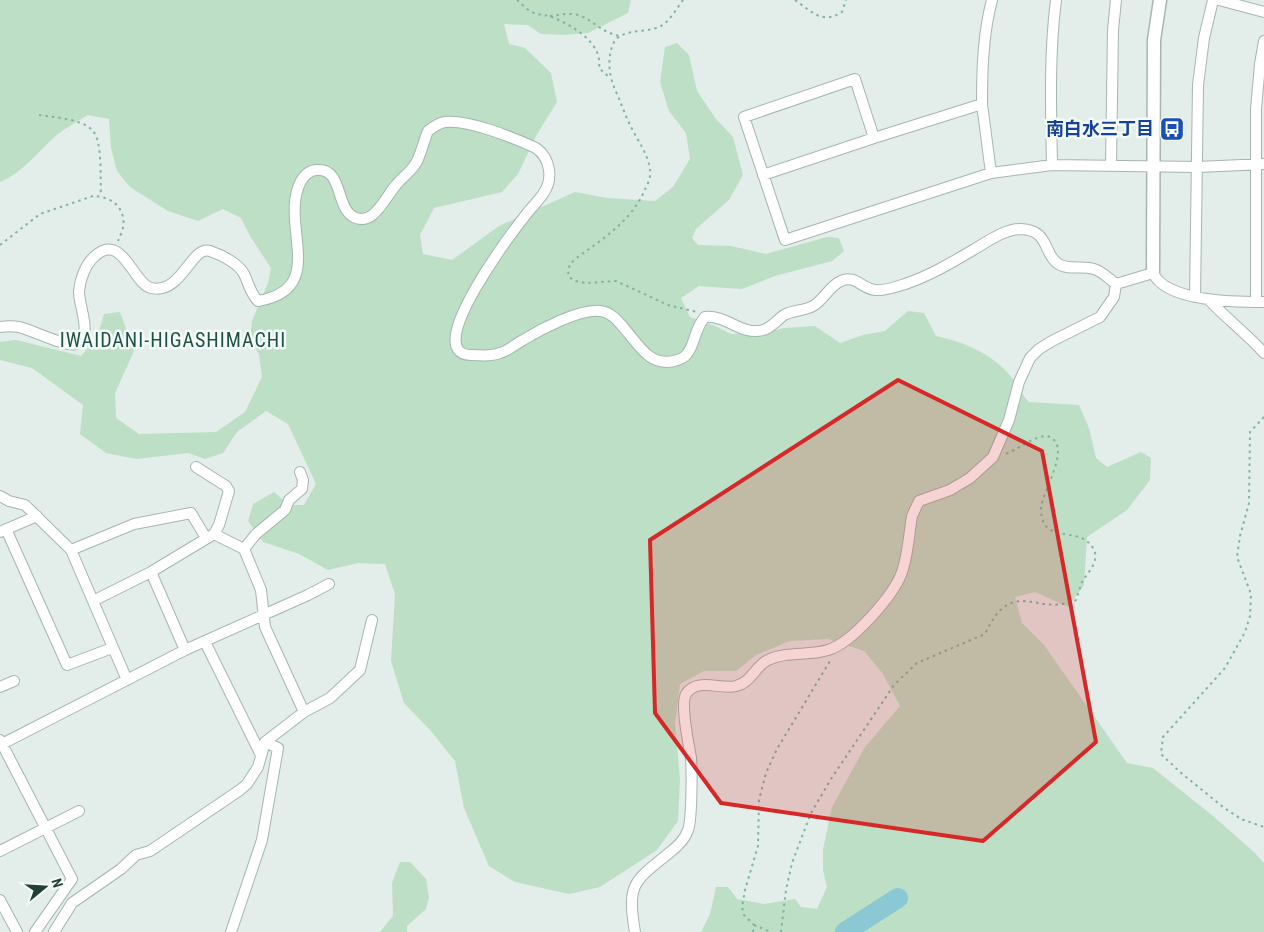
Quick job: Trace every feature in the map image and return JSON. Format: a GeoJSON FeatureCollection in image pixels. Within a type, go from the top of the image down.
{"type":"FeatureCollection","features":[{"type":"Feature","properties":{"kind":"street"},"geometry":{"type":"LineString","coordinates":[[991,173],[982,104],[982,69],[992,0]]}},
{"type":"Feature","properties":{"kind":"street"},"geometry":{"type":"LineString","coordinates":[[1052,165],[1052,30],[1056,0]]}},
{"type":"Feature","properties":{"kind":"street"},"geometry":{"type":"LineString","coordinates":[[1111,165],[1112,30],[1116,0]]}},
{"type":"Feature","properties":{"kind":"street"},"geometry":{"type":"LineString","coordinates":[[1160,0],[1154,40],[1152,273],[1157,281],[1167,287],[1210,301],[1260,302],[1260,164],[1256,109],[1264,41]]}},
{"type":"Feature","properties":{"kind":"street"},"geometry":{"type":"LineString","coordinates":[[1196,297],[1198,85],[1204,38],[1213,0]]}},
{"type":"Feature","properties":{"kind":"street"},"geometry":{"type":"LineString","coordinates":[[1219,0],[1264,12]]}},
{"type":"Feature","properties":{"kind":"street"},"geometry":{"type":"LineString","coordinates":[[874,138],[855,79],[744,117],[785,240],[991,173],[1052,165],[1198,167],[1260,164]]}},
{"type":"Feature","properties":{"kind":"street"},"geometry":{"type":"LineString","coordinates":[[763,175],[982,104]]}},
{"type":"Feature","properties":{"kind":"street"},"geometry":{"type":"LineString","coordinates":[[0,327],[20,327],[66,344],[74,345],[80,341],[84,332],[79,293],[81,279],[89,262],[95,255],[105,250],[115,251],[126,259],[148,288],[158,289],[169,285],[181,276],[196,255],[203,251],[209,251],[235,264],[240,269],[254,297],[258,301],[273,297],[290,286],[297,274],[299,259],[294,206],[296,194],[305,174],[314,170],[323,170],[331,175],[346,211],[360,220],[368,218],[377,211],[395,185],[418,160],[428,131],[443,122],[454,121],[467,123],[536,148],[543,152],[549,169],[549,180],[544,193],[488,266],[458,323],[455,335],[456,344],[459,351],[464,355],[490,356],[502,353],[548,326],[583,313],[602,311],[611,314],[619,322],[646,355],[654,360],[670,362],[679,360],[687,354],[695,334],[705,317],[719,317],[743,329],[761,330],[767,328],[784,315],[814,306],[835,284],[842,280],[857,280],[866,288],[873,290],[898,286],[923,277],[1001,235],[1021,229],[1039,235],[1045,241],[1054,261],[1060,266],[1095,269],[1116,284]]}},
{"type":"Feature","properties":{"kind":"street"},"geometry":{"type":"LineString","coordinates":[[1116,284],[1152,273]]}},
{"type":"Feature","properties":{"kind":"street"},"geometry":{"type":"LineString","coordinates":[[635,932],[632,896],[635,884],[644,873],[683,839],[688,829],[691,760],[684,706],[686,694],[701,685],[736,686],[747,681],[761,665],[769,660],[831,649],[838,646],[869,619],[897,584],[903,570],[912,516],[919,502],[950,490],[964,482],[993,457],[1008,420],[1019,382],[1030,358],[1038,349],[1100,317],[1114,297],[1116,284]]}},
{"type":"Feature","properties":{"kind":"street"},"geometry":{"type":"LineString","coordinates":[[1210,301],[1228,320],[1253,340],[1264,353]]}},
{"type":"Feature","properties":{"kind":"street"},"geometry":{"type":"LineString","coordinates":[[93,601],[151,572],[210,536],[219,525],[228,491],[226,486],[196,467]]}},
{"type":"Feature","properties":{"kind":"street"},"geometry":{"type":"LineString","coordinates":[[244,549],[256,534],[285,510],[289,500],[302,489],[303,480],[300,472]]}},
{"type":"Feature","properties":{"kind":"street"},"geometry":{"type":"LineString","coordinates":[[0,496],[9,501],[25,505],[71,550],[127,680]]}},
{"type":"Feature","properties":{"kind":"street"},"geometry":{"type":"LineString","coordinates":[[71,550],[134,524],[191,513],[210,536],[244,549],[261,590],[265,627],[304,712]]}},
{"type":"Feature","properties":{"kind":"street"},"geometry":{"type":"LineString","coordinates":[[37,516],[3,531],[67,665],[112,648]]}},
{"type":"Feature","properties":{"kind":"street"},"geometry":{"type":"LineString","coordinates":[[151,572],[186,650]]}},
{"type":"Feature","properties":{"kind":"street"},"geometry":{"type":"LineString","coordinates":[[35,932],[72,879],[1,743],[186,650],[329,584]]}},
{"type":"Feature","properties":{"kind":"street"},"geometry":{"type":"LineString","coordinates":[[54,932],[72,903],[121,869],[136,855],[150,850],[247,784],[258,767],[265,742],[304,712],[330,698],[360,670],[372,620]]}},
{"type":"Feature","properties":{"kind":"street"},"geometry":{"type":"LineString","coordinates":[[206,642],[261,755]]}},
{"type":"Feature","properties":{"kind":"street"},"geometry":{"type":"LineString","coordinates":[[0,687],[14,681]]}},
{"type":"Feature","properties":{"kind":"street"},"geometry":{"type":"LineString","coordinates":[[231,932],[262,840],[272,785],[278,748],[265,742]]}},
{"type":"Feature","properties":{"kind":"street"},"geometry":{"type":"LineString","coordinates":[[0,851],[79,811]]}},
{"type":"Feature","properties":{"kind":"street"},"geometry":{"type":"LineString","coordinates":[[0,900],[17,932]]}},
{"type":"Feature","properties":{"kind":"path"},"geometry":{"type":"LineString","coordinates":[[517,0],[533,13],[550,16],[574,28],[587,38],[599,58],[599,68],[610,78],[630,126],[647,158],[650,170],[649,181],[639,202],[628,218],[569,264],[569,277],[575,281],[586,283],[616,281],[656,301],[696,311],[705,317]]}},
{"type":"Feature","properties":{"kind":"path"},"geometry":{"type":"LineString","coordinates":[[610,78],[611,55],[614,44],[619,36],[662,26],[683,0]]}},
{"type":"Feature","properties":{"kind":"path"},"geometry":{"type":"LineString","coordinates":[[795,0],[818,16],[827,18],[842,12],[846,0]]}},
{"type":"Feature","properties":{"kind":"path"},"geometry":{"type":"LineString","coordinates":[[550,16],[580,15],[602,30],[619,36]]}},
{"type":"Feature","properties":{"kind":"path"},"geometry":{"type":"LineString","coordinates":[[39,115],[70,120],[93,130],[98,143],[101,196]]}},
{"type":"Feature","properties":{"kind":"path"},"geometry":{"type":"LineString","coordinates":[[0,245],[40,214],[93,196],[101,196],[115,203],[121,210],[124,218],[123,228],[115,251]]}},
{"type":"Feature","properties":{"kind":"path"},"geometry":{"type":"LineString","coordinates":[[1264,417],[1250,432],[1249,503],[1240,536],[1237,557],[1251,594],[1250,616],[1245,632],[1225,668],[1163,737],[1162,754],[1180,772],[1240,819],[1264,826]]}},
{"type":"Feature","properties":{"kind":"path"},"geometry":{"type":"LineString","coordinates":[[781,932],[786,890],[792,863],[812,814],[831,779],[894,685],[917,663],[985,634],[990,622],[1009,603],[1018,600],[1058,604],[1070,603],[1076,600],[1081,584],[1095,559],[1095,551],[1090,542],[1080,536],[1060,534],[1047,528],[1042,520],[1041,506],[1055,468],[1057,449],[1054,441],[1049,436],[1040,436],[1013,452],[993,457]]}},
{"type":"Feature","properties":{"kind":"path"},"geometry":{"type":"LineString","coordinates":[[771,932],[754,925],[744,915],[742,907],[744,890],[758,846],[759,800],[766,773],[777,749],[832,656],[831,649]]}},
{"type":"Feature","properties":{"kind":"path"},"geometry":{"type":"LineString","coordinates":[[753,932],[754,925]]}},
{"type":"Feature","properties":{"kind":"highlighted area"},"geometry":{"type":"Polygon","coordinates":[[[898,380],[1042,451],[1096,742],[983,841],[721,803],[655,713],[650,540],[898,380]]]}},
{"type":"Feature","properties":{"kind":"green space"},"geometry":{"type":"Polygon","coordinates":[[[0,0],[631,0],[628,13],[588,33],[541,34],[528,25],[504,24],[509,44],[525,48],[551,73],[557,102],[536,136],[518,174],[502,192],[434,208],[420,235],[423,254],[452,260],[499,226],[575,192],[607,198],[655,201],[673,187],[690,159],[686,133],[669,111],[660,82],[665,47],[677,43],[689,55],[697,91],[716,119],[733,137],[743,175],[729,200],[696,229],[692,238],[698,245],[731,246],[766,254],[827,237],[839,238],[844,251],[832,261],[775,276],[742,289],[699,286],[681,298],[690,317],[731,334],[763,333],[784,328],[815,326],[840,343],[863,335],[885,331],[908,311],[924,313],[936,336],[964,344],[991,358],[1009,375],[1029,402],[1079,405],[1089,428],[1096,458],[1107,467],[1141,452],[1151,458],[1150,480],[1127,510],[1087,537],[1084,585],[1068,607],[1035,592],[1015,597],[1022,623],[1044,645],[1127,763],[1153,768],[1213,816],[1264,863],[1264,932],[701,932],[710,914],[716,887],[728,887],[737,899],[764,904],[795,899],[801,907],[817,909],[827,887],[823,870],[823,849],[832,807],[865,747],[900,706],[883,674],[864,651],[828,639],[790,641],[756,655],[736,671],[704,671],[680,684],[675,724],[680,779],[678,821],[657,850],[600,887],[569,894],[515,882],[489,866],[464,808],[455,761],[431,731],[404,703],[391,661],[395,594],[385,564],[358,563],[328,570],[299,554],[263,542],[248,521],[253,504],[274,492],[289,505],[304,505],[316,484],[288,424],[266,411],[237,432],[223,453],[205,459],[188,453],[136,459],[106,453],[80,434],[83,405],[32,368],[0,360],[0,342],[16,340],[81,356],[97,338],[104,314],[120,312],[134,351],[115,393],[116,418],[139,434],[216,432],[245,412],[262,377],[259,354],[250,340],[252,321],[268,283],[271,268],[250,236],[241,218],[223,209],[198,221],[168,211],[130,187],[117,171],[111,148],[109,119],[88,115],[58,134],[16,173],[0,182],[0,0]]]}},
{"type":"Feature","properties":{"kind":"green space"},"geometry":{"type":"Polygon","coordinates":[[[400,862],[410,862],[426,879],[429,897],[426,909],[407,926],[407,932],[380,932],[393,916],[392,883],[400,862]]]}},
{"type":"Feature","properties":{"kind":"waterway"},"geometry":{"type":"LineString","coordinates":[[845,932],[898,898]]}},
{"type":"Feature","properties":{"kind":"place","name":"南白水三丁目"},"geometry":{"type":"Point","coordinates":[1172,129]}},
{"type":"Feature","properties":{"kind":"district","name":"IWAIDANI-HIGASHIMACHI"},"geometry":{"type":"Point","coordinates":[173,340]}}]}
